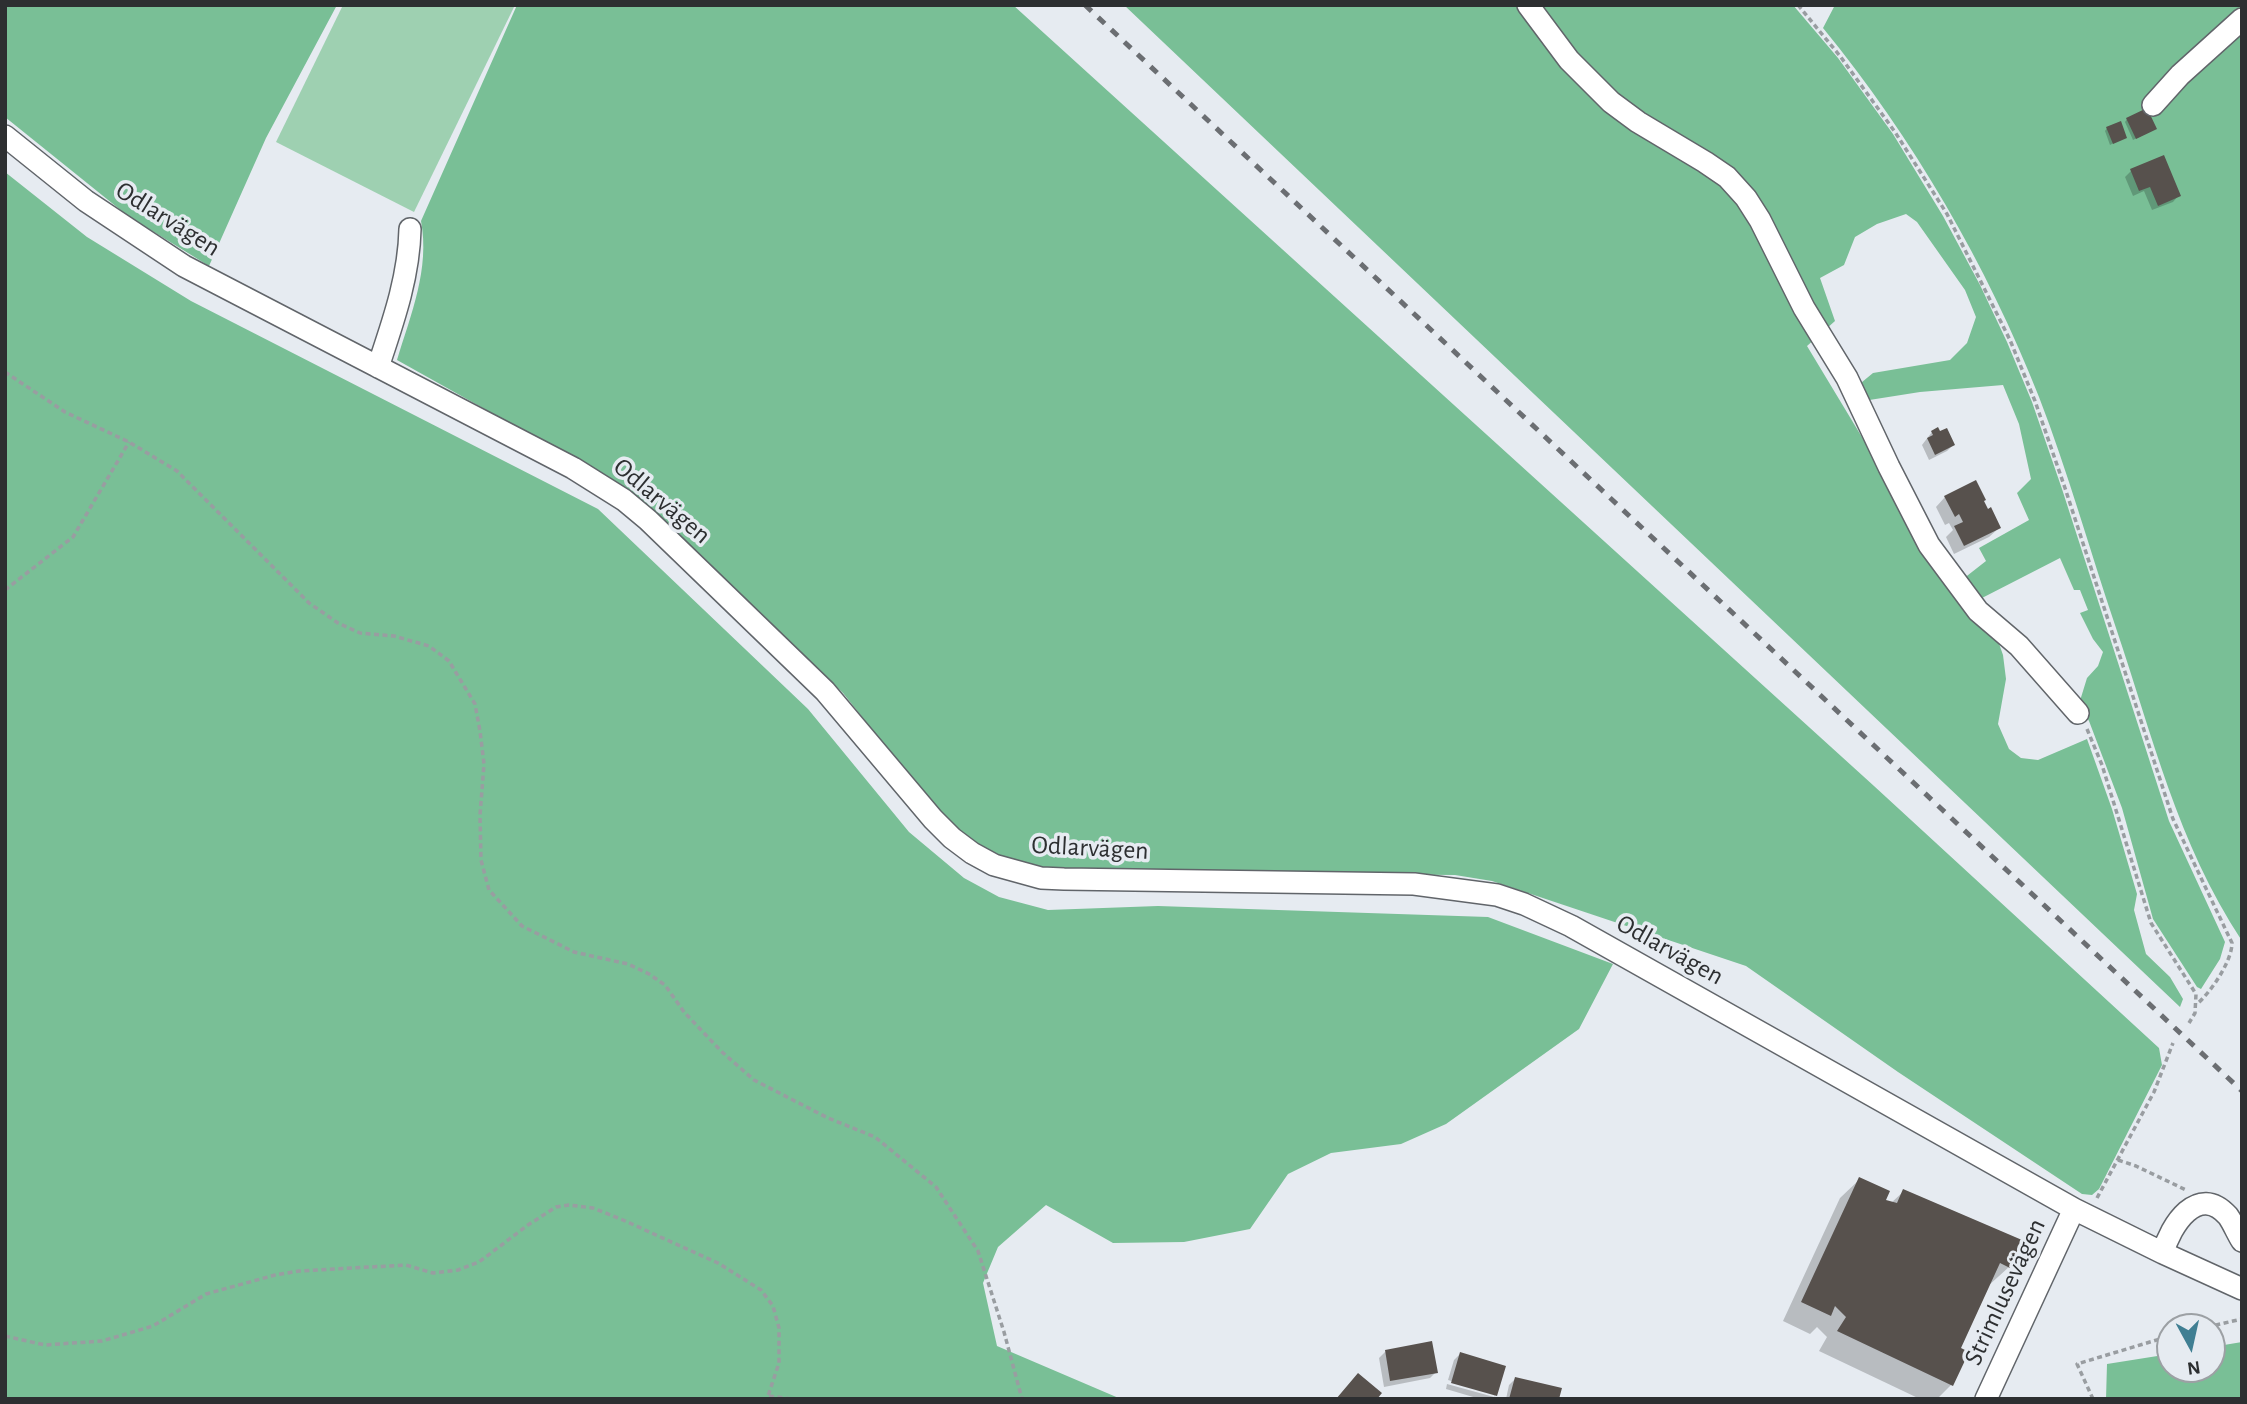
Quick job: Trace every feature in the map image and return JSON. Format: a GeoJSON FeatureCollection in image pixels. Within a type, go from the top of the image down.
{"type":"FeatureCollection","features":[{"type":"Feature","properties":{"kind":"street"},"geometry":{"type":"LineString","coordinates":[[1528,5],[1569,60],[1611,102],[1638,122],[1727,177],[1746,198],[1760,220],[1804,308],[1847,378],[1888,467],[1929,545],[1978,611],[2020,646],[2078,713]]}},
{"type":"Feature","properties":{"kind":"street"},"geometry":{"type":"LineString","coordinates":[[2153,105],[2180,75],[2242,19]]}},
{"type":"Feature","properties":{"kind":"street","name":"Odlarvägen"},"geometry":{"type":"LineString","coordinates":[[5,136],[86,201],[184,265],[573,468],[615,494],[648,520],[825,691],[933,819],[971,853],[995,865],[1041,878],[1414,884],[1497,895],[1524,904],[1571,926],[2081,1212],[2242,1289]]}},
{"type":"Feature","properties":{"kind":"street"},"geometry":{"type":"LineString","coordinates":[[378,367],[399,302],[409,254],[410,229]]}},
{"type":"Feature","properties":{"kind":"street"},"geometry":{"type":"LineString","coordinates":[[2163,1253],[2167,1236],[2177,1220],[2189,1209],[2205,1204],[2227,1216],[2242,1241]]}},
{"type":"Feature","properties":{"kind":"street","name":"Strimlusevägen"},"geometry":{"type":"LineString","coordinates":[[1986,1399],[2081,1212]]}},
{"type":"Feature","properties":{"kind":"path"},"geometry":{"type":"LineString","coordinates":[[1798,5],[1840,56],[1895,132],[1947,214],[1983,282],[2035,401],[2173,819],[2232,943],[2231,957],[2227,965],[2197,1003],[2189,1023]]}},
{"type":"Feature","properties":{"kind":"path"},"geometry":{"type":"LineString","coordinates":[[5,372],[65,412],[129,442],[177,471],[309,603],[338,624],[360,633],[394,636],[429,646],[449,661],[475,704],[480,731],[484,764],[480,815],[481,860],[489,890],[522,926],[573,952],[628,964],[649,974],[665,985],[684,1012],[722,1052],[754,1080],[828,1118],[875,1137],[936,1187],[978,1251],[1022,1399]]}},
{"type":"Feature","properties":{"kind":"path"},"geometry":{"type":"LineString","coordinates":[[5,590],[73,537],[129,442]]}},
{"type":"Feature","properties":{"kind":"path"},"geometry":{"type":"LineString","coordinates":[[2078,713],[2102,765],[2151,923],[2165,949],[2192,986],[2197,1003]]}},
{"type":"Feature","properties":{"kind":"path"},"geometry":{"type":"LineString","coordinates":[[2081,1212],[2118,1160],[2154,1092],[2173,1043]]}},
{"type":"Feature","properties":{"kind":"path"},"geometry":{"type":"LineString","coordinates":[[2118,1160],[2182,1187],[2218,1209]]}},
{"type":"Feature","properties":{"kind":"path"},"geometry":{"type":"LineString","coordinates":[[5,1336],[46,1345],[102,1341],[153,1326],[206,1294],[299,1271],[406,1265],[433,1273],[458,1270],[479,1262],[556,1207],[569,1205],[593,1208],[623,1220],[718,1263],[761,1290],[773,1306],[779,1328],[779,1363],[768,1398],[792,1399]]}},
{"type":"Feature","properties":{"kind":"path"},"geometry":{"type":"LineString","coordinates":[[2093,1399],[2077,1364],[2156,1340]]}},
{"type":"Feature","properties":{"kind":"green space"},"geometry":{"type":"Polygon","coordinates":[[[5,5],[337,5],[266,138],[209,266],[128,216],[5,117],[5,5]]]}},
{"type":"Feature","properties":{"kind":"green space"},"geometry":{"type":"Polygon","coordinates":[[[343,5],[515,5],[414,212],[276,142],[343,5]]]}},
{"type":"Feature","properties":{"kind":"green space"},"geometry":{"type":"Polygon","coordinates":[[[517,5],[1013,5],[2159,1048],[2162,1065],[2099,1189],[2092,1195],[2082,1194],[1898,1072],[1746,966],[1492,881],[1455,875],[1047,872],[1006,860],[970,839],[935,809],[843,693],[647,506],[608,478],[397,360],[421,274],[421,221],[517,5]]]}},
{"type":"Feature","properties":{"kind":"green space"},"geometry":{"type":"Polygon","coordinates":[[[1124,5],[1793,5],[1838,58],[1893,134],[1943,216],[1980,285],[2032,402],[2169,821],[2225,942],[2220,959],[2201,989],[2197,987],[2153,919],[2122,808],[2089,721],[2079,704],[2087,678],[2098,666],[2103,652],[2080,613],[2088,610],[2080,590],[2074,590],[2060,558],[1982,598],[1963,579],[1986,561],[1979,548],[2029,520],[2017,493],[2031,479],[2019,424],[2003,385],[1920,392],[1863,401],[1856,387],[1873,373],[1950,360],[1967,343],[1976,317],[1965,290],[1917,222],[1906,214],[1877,224],[1855,237],[1844,265],[1820,278],[1835,321],[1807,346],[1886,477],[1996,635],[2003,655],[2006,679],[1998,724],[2009,749],[2021,758],[2038,760],[2087,739],[2112,809],[2137,894],[2134,910],[2146,954],[2170,977],[2183,999],[2180,1007],[1124,5]]]}},
{"type":"Feature","properties":{"kind":"green space"},"geometry":{"type":"Polygon","coordinates":[[[1835,5],[2242,5],[2242,941],[2200,866],[2168,788],[2060,454],[2018,348],[1972,251],[1917,158],[1856,70],[1823,28],[1835,5]]]}},
{"type":"Feature","properties":{"kind":"green space"},"geometry":{"type":"Polygon","coordinates":[[[5,172],[87,237],[191,301],[598,509],[808,709],[909,832],[964,878],[999,897],[1048,910],[1158,906],[1488,917],[1613,964],[1579,1029],[1446,1124],[1401,1144],[1331,1153],[1288,1174],[1250,1229],[1184,1242],[1113,1243],[1046,1205],[998,1247],[983,1283],[997,1346],[1121,1399],[5,1399],[5,172]]]}},
{"type":"Feature","properties":{"kind":"green space"},"geometry":{"type":"Polygon","coordinates":[[[2242,1342],[2242,1399],[2106,1399],[2107,1364],[2156,1356],[2156,1383],[2226,1383],[2226,1345],[2242,1342]]]}},
{"type":"Feature","properties":{"kind":"building"},"geometry":{"type":"Polygon","coordinates":[[[2147,108],[2157,129],[2136,139],[2126,118],[2147,108]]]}},
{"type":"Feature","properties":{"kind":"building"},"geometry":{"type":"Polygon","coordinates":[[[2121,121],[2127,138],[2113,144],[2106,127],[2121,121]]]}},
{"type":"Feature","properties":{"kind":"building"},"geometry":{"type":"Polygon","coordinates":[[[2164,155],[2181,196],[2158,206],[2150,187],[2139,191],[2130,169],[2164,155]]]}},
{"type":"Feature","properties":{"kind":"building"},"geometry":{"type":"Polygon","coordinates":[[[1938,427],[1940,431],[1947,428],[1955,445],[1935,455],[1927,438],[1933,435],[1931,431],[1938,427]]]}},
{"type":"Feature","properties":{"kind":"building"},"geometry":{"type":"Polygon","coordinates":[[[1976,480],[1988,509],[1991,507],[2001,528],[1964,546],[1954,526],[1963,522],[1959,514],[1955,517],[1944,496],[1976,480]]]}},
{"type":"Feature","properties":{"kind":"building"},"geometry":{"type":"Polygon","coordinates":[[[1859,1177],[1890,1191],[1886,1200],[1897,1203],[1903,1189],[2022,1240],[2010,1268],[2000,1263],[1961,1348],[1969,1352],[1953,1386],[1837,1331],[1846,1317],[1835,1306],[1831,1316],[1801,1302],[1859,1177]]]}},
{"type":"Feature","properties":{"kind":"building"},"geometry":{"type":"Polygon","coordinates":[[[1432,1341],[1438,1373],[1390,1381],[1385,1350],[1432,1341]]]}},
{"type":"Feature","properties":{"kind":"building"},"geometry":{"type":"Polygon","coordinates":[[[1460,1352],[1506,1366],[1497,1396],[1451,1383],[1460,1352]]]}},
{"type":"Feature","properties":{"kind":"building"},"geometry":{"type":"Polygon","coordinates":[[[1358,1373],[1382,1393],[1377,1399],[1336,1399],[1358,1373]]]}},
{"type":"Feature","properties":{"kind":"building"},"geometry":{"type":"Polygon","coordinates":[[[1515,1377],[1562,1388],[1559,1399],[1509,1399],[1515,1377]]]}},
{"type":"Feature","properties":{"kind":"railway"},"geometry":{"type":"LineString","coordinates":[[1085,5],[2242,1091]]}}]}
